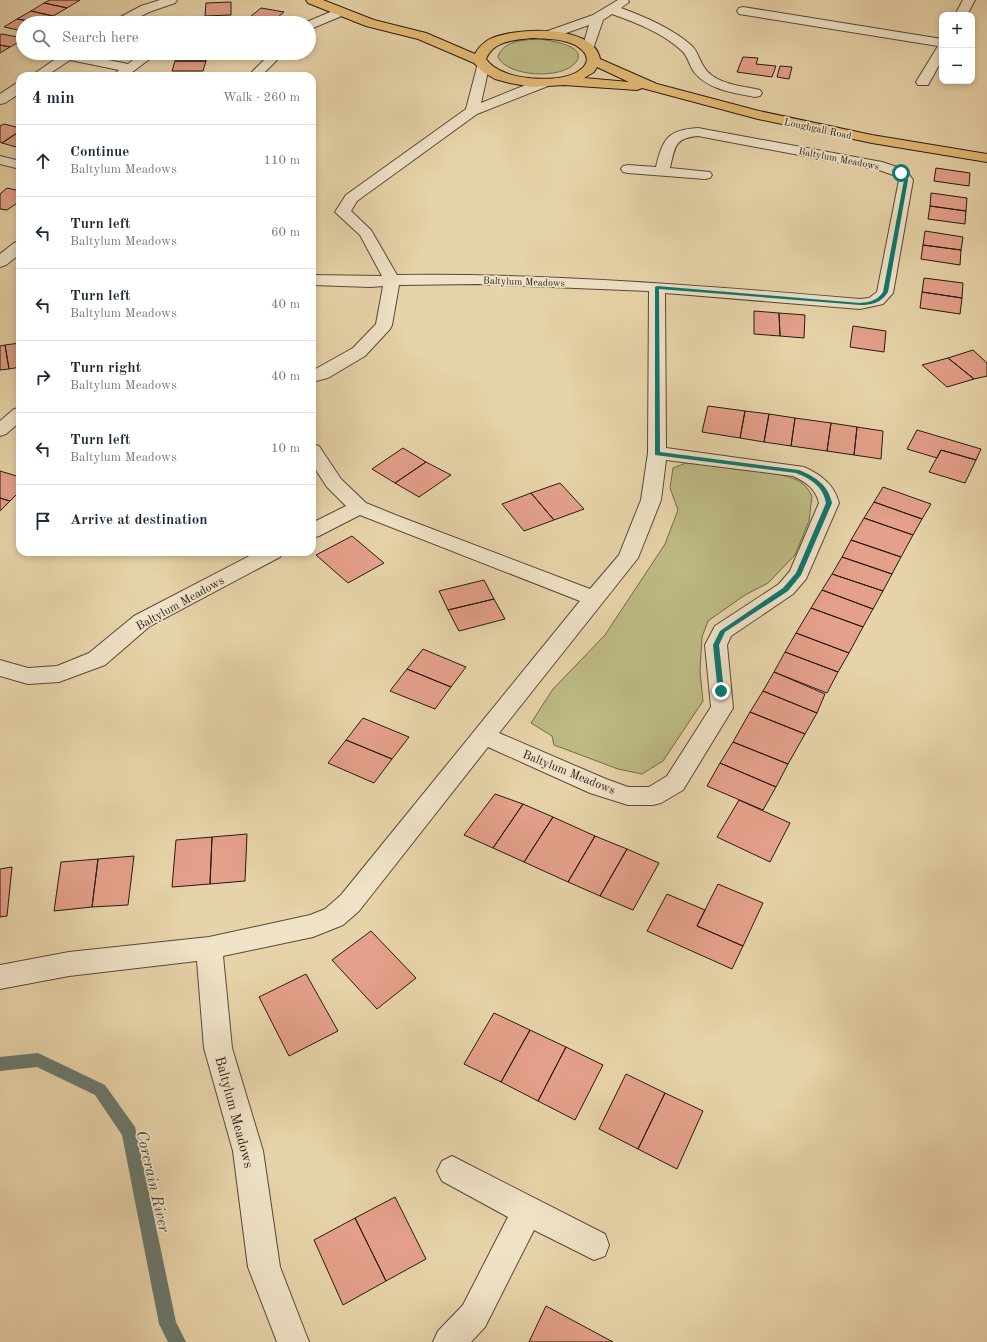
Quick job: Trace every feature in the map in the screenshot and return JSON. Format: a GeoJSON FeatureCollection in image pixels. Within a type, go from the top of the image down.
{"type":"FeatureCollection","features":[{"type":"Feature","properties":{"kind":"main road"},"geometry":{"type":"LineString","coordinates":[[312,0],[370,23],[422,36],[460,38]]}},
{"type":"Feature","properties":{"kind":"main road"},"geometry":{"type":"LineString","coordinates":[[422,36],[481,64],[493,74],[507,79],[525,82],[543,83],[562,80],[589,69],[594,61],[593,55],[588,49],[579,43],[565,38],[549,35],[531,34],[499,40],[476,39]]}},
{"type":"Feature","properties":{"kind":"main road"},"geometry":{"type":"LineString","coordinates":[[481,64],[481,52],[499,40]]}},
{"type":"Feature","properties":{"kind":"main road","name":"Loughgall Road"},"geometry":{"type":"LineString","coordinates":[[594,61],[652,87],[751,113],[872,139],[987,158]]}},
{"type":"Feature","properties":{"kind":"main road","name":"Loughgall Road"},"geometry":{"type":"LineString","coordinates":[[562,80],[652,87]]}},
{"type":"Feature","properties":{"kind":"street"},"geometry":{"type":"LineString","coordinates":[[132,16],[171,0]]}},
{"type":"Feature","properties":{"kind":"street"},"geometry":{"type":"LineString","coordinates":[[549,35],[597,18],[626,0]]}},
{"type":"Feature","properties":{"kind":"street"},"geometry":{"type":"LineString","coordinates":[[963,12],[969,0]]}},
{"type":"Feature","properties":{"kind":"street"},"geometry":{"type":"LineString","coordinates":[[611,9],[644,21],[669,34],[694,56],[697,66],[701,72],[714,82],[755,93]]}},
{"type":"Feature","properties":{"kind":"street"},"geometry":{"type":"LineString","coordinates":[[743,11],[939,44]]}},
{"type":"Feature","properties":{"kind":"street"},"geometry":{"type":"LineString","coordinates":[[316,22],[340,12]]}},
{"type":"Feature","properties":{"kind":"street"},"geometry":{"type":"LineString","coordinates":[[588,49],[597,18]]}},
{"type":"Feature","properties":{"kind":"street"},"geometry":{"type":"LineString","coordinates":[[923,82],[939,53]]}},
{"type":"Feature","properties":{"kind":"street"},"geometry":{"type":"LineString","coordinates":[[43,72],[62,60]]}},
{"type":"Feature","properties":{"kind":"street"},"geometry":{"type":"LineString","coordinates":[[93,60],[129,68]]}},
{"type":"Feature","properties":{"kind":"street"},"geometry":{"type":"LineString","coordinates":[[124,72],[142,60]]}},
{"type":"Feature","properties":{"kind":"street"},"geometry":{"type":"LineString","coordinates":[[258,72],[271,60]]}},
{"type":"Feature","properties":{"kind":"street"},"geometry":{"type":"LineString","coordinates":[[472,111],[481,64]]}},
{"type":"Feature","properties":{"kind":"street"},"geometry":{"type":"LineString","coordinates":[[316,376],[359,352],[384,325],[392,280],[366,233],[343,212],[351,198],[472,111],[543,83]]}},
{"type":"Feature","properties":{"kind":"street"},"geometry":{"type":"LineString","coordinates":[[0,100],[16,90]]}},
{"type":"Feature","properties":{"kind":"street","name":"Baltylum Meadows"},"geometry":{"type":"LineString","coordinates":[[316,280],[371,282],[392,280],[477,279],[657,287],[860,304],[871,304],[881,298],[885,292],[906,180],[901,173],[882,166],[698,132],[687,132],[676,136],[671,140],[662,172]]}},
{"type":"Feature","properties":{"kind":"street"},"geometry":{"type":"LineString","coordinates":[[0,160],[16,164]]}},
{"type":"Feature","properties":{"kind":"street"},"geometry":{"type":"LineString","coordinates":[[628,169],[705,175]]}},
{"type":"Feature","properties":{"kind":"street"},"geometry":{"type":"LineString","coordinates":[[0,262],[16,249]]}},
{"type":"Feature","properties":{"kind":"street"},"geometry":{"type":"LineString","coordinates":[[0,977],[69,964],[208,948],[312,926],[334,917],[350,903],[594,598],[628,558],[651,500],[657,453],[657,287]]}},
{"type":"Feature","properties":{"kind":"street"},"geometry":{"type":"LineString","coordinates":[[0,430],[16,416]]}},
{"type":"Feature","properties":{"kind":"street","name":"Baltylum Meadows"},"geometry":{"type":"LineString","coordinates":[[484,736],[598,786],[628,796],[654,796],[675,783],[710,729],[722,708],[716,645],[723,631],[786,589],[799,574],[829,503],[828,494],[820,484],[810,476],[797,472],[657,453]]}},
{"type":"Feature","properties":{"kind":"street"},"geometry":{"type":"LineString","coordinates":[[316,456],[334,483],[359,507],[391,521],[594,598]]}},
{"type":"Feature","properties":{"kind":"street"},"geometry":{"type":"LineString","coordinates":[[316,530],[359,507]]}},
{"type":"Feature","properties":{"kind":"street","name":"Baltylum Meadows"},"geometry":{"type":"LineString","coordinates":[[0,668],[28,676],[59,674],[97,659],[142,621],[265,556]]}},
{"type":"Feature","properties":{"kind":"street","name":"Baltylum Meadows"},"geometry":{"type":"LineString","coordinates":[[208,948],[218,1048],[248,1151],[264,1267],[293,1342]]}},
{"type":"Feature","properties":{"kind":"street"},"geometry":{"type":"LineString","coordinates":[[452,1170],[594,1245]]}},
{"type":"Feature","properties":{"kind":"street"},"geometry":{"type":"LineString","coordinates":[[449,1342],[474,1316],[528,1210]]}},
{"type":"Feature","properties":{"kind":"shaded area"},"geometry":{"type":"Polygon","coordinates":[[[538,39],[565,44],[577,51],[578,56],[576,62],[569,68],[560,72],[536,74],[512,69],[503,64],[498,57],[504,48],[514,42],[538,39]]]}},
{"type":"Feature","properties":{"kind":"shaded area"},"geometry":{"type":"Polygon","coordinates":[[[686,463],[748,469],[782,475],[795,479],[804,485],[812,496],[809,521],[795,555],[768,583],[745,595],[708,621],[702,637],[700,671],[703,701],[663,761],[642,774],[618,769],[554,745],[552,736],[531,723],[553,689],[605,635],[665,544],[678,510],[670,488],[673,468],[686,463]]]}},
{"type":"Feature","properties":{"kind":"building"},"geometry":{"type":"Polygon","coordinates":[[[50,0],[80,0],[67,8],[44,3],[50,0]]]}},
{"type":"Feature","properties":{"kind":"building"},"geometry":{"type":"Polygon","coordinates":[[[231,2],[231,15],[205,16],[206,3],[231,2]]]}},
{"type":"Feature","properties":{"kind":"building"},"geometry":{"type":"Polygon","coordinates":[[[44,3],[67,8],[53,16],[31,11],[44,3]]]}},
{"type":"Feature","properties":{"kind":"building"},"geometry":{"type":"Polygon","coordinates":[[[261,8],[284,12],[279,16],[251,16],[261,8]]]}},
{"type":"Feature","properties":{"kind":"building"},"geometry":{"type":"Polygon","coordinates":[[[31,11],[53,16],[22,16],[31,11]]]}},
{"type":"Feature","properties":{"kind":"building"},"geometry":{"type":"Polygon","coordinates":[[[16,20],[16,30],[4,27],[16,20]]]}},
{"type":"Feature","properties":{"kind":"building"},"geometry":{"type":"Polygon","coordinates":[[[2,34],[16,37],[16,44],[10,47],[0,45],[0,35],[2,34]]]}},
{"type":"Feature","properties":{"kind":"building"},"geometry":{"type":"Polygon","coordinates":[[[0,45],[10,47],[0,53],[0,45]]]}},
{"type":"Feature","properties":{"kind":"building"},"geometry":{"type":"Polygon","coordinates":[[[743,57],[758,58],[756,64],[776,66],[772,77],[737,72],[743,57]]]}},
{"type":"Feature","properties":{"kind":"building"},"geometry":{"type":"Polygon","coordinates":[[[175,60],[206,60],[206,61],[175,60]]]}},
{"type":"Feature","properties":{"kind":"building"},"geometry":{"type":"Polygon","coordinates":[[[175,61],[206,61],[203,71],[172,71],[175,61]]]}},
{"type":"Feature","properties":{"kind":"building"},"geometry":{"type":"Polygon","coordinates":[[[780,66],[792,67],[789,79],[777,77],[780,66]]]}},
{"type":"Feature","properties":{"kind":"building"},"geometry":{"type":"Polygon","coordinates":[[[4,124],[16,127],[16,134],[2,143],[0,142],[0,126],[4,124]]]}},
{"type":"Feature","properties":{"kind":"building"},"geometry":{"type":"Polygon","coordinates":[[[16,134],[16,147],[2,143],[16,134]]]}},
{"type":"Feature","properties":{"kind":"building"},"geometry":{"type":"Polygon","coordinates":[[[936,168],[970,173],[969,186],[934,181],[936,168]]]}},
{"type":"Feature","properties":{"kind":"building"},"geometry":{"type":"Polygon","coordinates":[[[7,188],[16,190],[16,204],[7,210],[0,209],[0,194],[7,188]]]}},
{"type":"Feature","properties":{"kind":"building"},"geometry":{"type":"Polygon","coordinates":[[[931,193],[967,198],[966,211],[930,206],[931,193]]]}},
{"type":"Feature","properties":{"kind":"building"},"geometry":{"type":"Polygon","coordinates":[[[930,206],[966,211],[965,224],[928,219],[930,206]]]}},
{"type":"Feature","properties":{"kind":"building"},"geometry":{"type":"Polygon","coordinates":[[[925,231],[963,237],[961,250],[923,245],[925,231]]]}},
{"type":"Feature","properties":{"kind":"building"},"geometry":{"type":"Polygon","coordinates":[[[923,245],[961,250],[960,265],[921,259],[923,245]]]}},
{"type":"Feature","properties":{"kind":"building"},"geometry":{"type":"Polygon","coordinates":[[[924,278],[963,283],[962,298],[922,292],[924,278]]]}},
{"type":"Feature","properties":{"kind":"building"},"geometry":{"type":"Polygon","coordinates":[[[922,292],[962,298],[960,314],[920,308],[922,292]]]}},
{"type":"Feature","properties":{"kind":"building"},"geometry":{"type":"Polygon","coordinates":[[[754,311],[779,313],[780,336],[754,334],[754,311]]]}},
{"type":"Feature","properties":{"kind":"building"},"geometry":{"type":"Polygon","coordinates":[[[779,313],[805,315],[804,338],[780,336],[779,313]]]}},
{"type":"Feature","properties":{"kind":"building"},"geometry":{"type":"Polygon","coordinates":[[[853,326],[886,331],[884,352],[850,347],[853,326]]]}},
{"type":"Feature","properties":{"kind":"building"},"geometry":{"type":"Polygon","coordinates":[[[16,344],[16,368],[9,369],[5,345],[16,344]]]}},
{"type":"Feature","properties":{"kind":"building"},"geometry":{"type":"Polygon","coordinates":[[[5,345],[9,369],[0,370],[0,346],[5,345]]]}},
{"type":"Feature","properties":{"kind":"building"},"geometry":{"type":"Polygon","coordinates":[[[973,350],[987,363],[987,376],[974,379],[948,358],[973,350]]]}},
{"type":"Feature","properties":{"kind":"building"},"geometry":{"type":"Polygon","coordinates":[[[948,358],[974,379],[947,387],[922,365],[948,358]]]}},
{"type":"Feature","properties":{"kind":"building"},"geometry":{"type":"Polygon","coordinates":[[[708,406],[745,411],[740,438],[702,432],[708,406]]]}},
{"type":"Feature","properties":{"kind":"building"},"geometry":{"type":"Polygon","coordinates":[[[745,411],[769,414],[764,442],[740,438],[745,411]]]}},
{"type":"Feature","properties":{"kind":"building"},"geometry":{"type":"Polygon","coordinates":[[[769,414],[795,418],[791,446],[764,442],[769,414]]]}},
{"type":"Feature","properties":{"kind":"building"},"geometry":{"type":"Polygon","coordinates":[[[795,418],[831,423],[827,451],[791,446],[795,418]]]}},
{"type":"Feature","properties":{"kind":"building"},"geometry":{"type":"Polygon","coordinates":[[[831,423],[857,427],[854,455],[827,451],[831,423]]]}},
{"type":"Feature","properties":{"kind":"building"},"geometry":{"type":"Polygon","coordinates":[[[857,427],[883,431],[881,459],[854,455],[857,427]]]}},
{"type":"Feature","properties":{"kind":"building"},"geometry":{"type":"Polygon","coordinates":[[[917,430],[981,449],[976,460],[941,450],[937,458],[907,449],[917,430]]]}},
{"type":"Feature","properties":{"kind":"building"},"geometry":{"type":"Polygon","coordinates":[[[403,448],[426,462],[395,483],[372,469],[403,448]]]}},
{"type":"Feature","properties":{"kind":"building"},"geometry":{"type":"Polygon","coordinates":[[[941,450],[976,460],[965,483],[929,472],[941,450]]]}},
{"type":"Feature","properties":{"kind":"building"},"geometry":{"type":"Polygon","coordinates":[[[426,462],[451,475],[419,497],[395,483],[426,462]]]}},
{"type":"Feature","properties":{"kind":"building"},"geometry":{"type":"Polygon","coordinates":[[[0,471],[16,476],[16,495],[10,501],[0,498],[0,471]]]}},
{"type":"Feature","properties":{"kind":"building"},"geometry":{"type":"Polygon","coordinates":[[[560,483],[584,509],[554,520],[531,493],[560,483]]]}},
{"type":"Feature","properties":{"kind":"building"},"geometry":{"type":"Polygon","coordinates":[[[883,487],[931,504],[922,519],[874,502],[883,487]]]}},
{"type":"Feature","properties":{"kind":"building"},"geometry":{"type":"Polygon","coordinates":[[[531,493],[554,520],[524,531],[502,504],[531,493]]]}},
{"type":"Feature","properties":{"kind":"building"},"geometry":{"type":"Polygon","coordinates":[[[0,498],[10,501],[0,511],[0,498]]]}},
{"type":"Feature","properties":{"kind":"building"},"geometry":{"type":"Polygon","coordinates":[[[874,502],[922,519],[913,535],[864,518],[874,502]]]}},
{"type":"Feature","properties":{"kind":"building"},"geometry":{"type":"Polygon","coordinates":[[[864,518],[913,535],[901,557],[851,540],[864,518]]]}},
{"type":"Feature","properties":{"kind":"building"},"geometry":{"type":"Polygon","coordinates":[[[352,536],[384,563],[348,583],[316,555],[352,536]]]}},
{"type":"Feature","properties":{"kind":"building"},"geometry":{"type":"Polygon","coordinates":[[[851,540],[901,557],[892,574],[842,557],[851,540]]]}},
{"type":"Feature","properties":{"kind":"building"},"geometry":{"type":"Polygon","coordinates":[[[842,557],[892,574],[883,591],[832,574],[842,557]]]}},
{"type":"Feature","properties":{"kind":"building"},"geometry":{"type":"Polygon","coordinates":[[[832,574],[883,591],[873,609],[822,590],[832,574]]]}},
{"type":"Feature","properties":{"kind":"building"},"geometry":{"type":"Polygon","coordinates":[[[484,580],[494,599],[448,610],[439,591],[484,580]]]}},
{"type":"Feature","properties":{"kind":"building"},"geometry":{"type":"Polygon","coordinates":[[[822,590],[873,609],[863,627],[811,608],[822,590]]]}},
{"type":"Feature","properties":{"kind":"building"},"geometry":{"type":"Polygon","coordinates":[[[494,599],[505,619],[459,631],[448,610],[494,599]]]}},
{"type":"Feature","properties":{"kind":"building"},"geometry":{"type":"Polygon","coordinates":[[[811,608],[863,627],[849,653],[796,633],[811,608]]]}},
{"type":"Feature","properties":{"kind":"building"},"geometry":{"type":"Polygon","coordinates":[[[796,633],[849,653],[838,672],[785,652],[796,633]]]}},
{"type":"Feature","properties":{"kind":"building"},"geometry":{"type":"Polygon","coordinates":[[[423,649],[466,667],[451,687],[407,669],[423,649]]]}},
{"type":"Feature","properties":{"kind":"building"},"geometry":{"type":"Polygon","coordinates":[[[785,652],[838,672],[827,693],[774,672],[785,652]]]}},
{"type":"Feature","properties":{"kind":"building"},"geometry":{"type":"Polygon","coordinates":[[[407,669],[451,687],[435,709],[390,691],[407,669]]]}},
{"type":"Feature","properties":{"kind":"building"},"geometry":{"type":"Polygon","coordinates":[[[774,672],[825,694],[817,713],[763,691],[774,672]]]}},
{"type":"Feature","properties":{"kind":"building"},"geometry":{"type":"Polygon","coordinates":[[[763,691],[817,713],[805,734],[750,712],[763,691]]]}},
{"type":"Feature","properties":{"kind":"building"},"geometry":{"type":"Polygon","coordinates":[[[750,712],[805,734],[788,764],[733,742],[750,712]]]}},
{"type":"Feature","properties":{"kind":"building"},"geometry":{"type":"Polygon","coordinates":[[[363,718],[409,737],[392,759],[346,740],[363,718]]]}},
{"type":"Feature","properties":{"kind":"building"},"geometry":{"type":"Polygon","coordinates":[[[346,740],[392,759],[374,783],[328,763],[346,740]]]}},
{"type":"Feature","properties":{"kind":"building"},"geometry":{"type":"Polygon","coordinates":[[[733,742],[788,764],[776,787],[720,763],[733,742]]]}},
{"type":"Feature","properties":{"kind":"building"},"geometry":{"type":"Polygon","coordinates":[[[720,763],[776,787],[763,810],[707,786],[720,763]]]}},
{"type":"Feature","properties":{"kind":"building"},"geometry":{"type":"Polygon","coordinates":[[[495,794],[523,804],[493,848],[464,835],[495,794]]]}},
{"type":"Feature","properties":{"kind":"building"},"geometry":{"type":"Polygon","coordinates":[[[739,800],[790,823],[770,862],[717,837],[739,800]]]}},
{"type":"Feature","properties":{"kind":"building"},"geometry":{"type":"Polygon","coordinates":[[[523,804],[553,817],[524,862],[493,848],[523,804]]]}},
{"type":"Feature","properties":{"kind":"building"},"geometry":{"type":"Polygon","coordinates":[[[553,817],[595,836],[568,882],[524,862],[553,817]]]}},
{"type":"Feature","properties":{"kind":"building"},"geometry":{"type":"Polygon","coordinates":[[[247,834],[245,881],[210,884],[212,837],[247,834]]]}},
{"type":"Feature","properties":{"kind":"building"},"geometry":{"type":"Polygon","coordinates":[[[595,836],[627,849],[600,896],[568,882],[595,836]]]}},
{"type":"Feature","properties":{"kind":"building"},"geometry":{"type":"Polygon","coordinates":[[[212,837],[210,884],[172,887],[176,840],[212,837]]]}},
{"type":"Feature","properties":{"kind":"building"},"geometry":{"type":"Polygon","coordinates":[[[627,849],[659,863],[633,910],[600,896],[627,849]]]}},
{"type":"Feature","properties":{"kind":"building"},"geometry":{"type":"Polygon","coordinates":[[[134,856],[128,905],[92,907],[98,859],[134,856]]]}},
{"type":"Feature","properties":{"kind":"building"},"geometry":{"type":"Polygon","coordinates":[[[98,859],[92,907],[54,911],[61,862],[98,859]]]}},
{"type":"Feature","properties":{"kind":"building"},"geometry":{"type":"Polygon","coordinates":[[[12,867],[7,916],[0,917],[0,869],[12,867]]]}},
{"type":"Feature","properties":{"kind":"building"},"geometry":{"type":"Polygon","coordinates":[[[718,884],[763,903],[743,946],[697,926],[718,884]]]}},
{"type":"Feature","properties":{"kind":"building"},"geometry":{"type":"Polygon","coordinates":[[[667,894],[705,910],[697,926],[743,946],[732,969],[647,931],[667,894]]]}},
{"type":"Feature","properties":{"kind":"building"},"geometry":{"type":"Polygon","coordinates":[[[371,931],[416,978],[377,1009],[332,960],[371,931]]]}},
{"type":"Feature","properties":{"kind":"building"},"geometry":{"type":"Polygon","coordinates":[[[306,974],[338,1031],[289,1056],[259,997],[306,974]]]}},
{"type":"Feature","properties":{"kind":"building"},"geometry":{"type":"Polygon","coordinates":[[[494,1013],[530,1030],[501,1082],[464,1064],[494,1013]]]}},
{"type":"Feature","properties":{"kind":"building"},"geometry":{"type":"Polygon","coordinates":[[[530,1030],[566,1047],[538,1101],[501,1082],[530,1030]]]}},
{"type":"Feature","properties":{"kind":"building"},"geometry":{"type":"Polygon","coordinates":[[[566,1047],[603,1065],[575,1120],[538,1101],[566,1047]]]}},
{"type":"Feature","properties":{"kind":"building"},"geometry":{"type":"Polygon","coordinates":[[[626,1074],[665,1093],[638,1149],[599,1129],[626,1074]]]}},
{"type":"Feature","properties":{"kind":"building"},"geometry":{"type":"Polygon","coordinates":[[[665,1093],[703,1111],[677,1169],[638,1149],[665,1093]]]}},
{"type":"Feature","properties":{"kind":"building"},"geometry":{"type":"Polygon","coordinates":[[[395,1197],[426,1259],[386,1281],[355,1218],[395,1197]]]}},
{"type":"Feature","properties":{"kind":"building"},"geometry":{"type":"Polygon","coordinates":[[[355,1218],[386,1281],[343,1305],[314,1240],[355,1218]]]}},
{"type":"Feature","properties":{"kind":"building"},"geometry":{"type":"Polygon","coordinates":[[[546,1306],[613,1342],[529,1342],[546,1306]]]}},
{"type":"Feature","properties":{"kind":"waterway","name":"Corcrain River"},"geometry":{"type":"LineString","coordinates":[[0,1064],[38,1060],[100,1090],[129,1132],[168,1324],[177,1342]]}},
{"type":"Feature","properties":{"kind":"route"},"geometry":{"type":"LineString","coordinates":[[721,691],[716,645],[723,631],[786,589],[799,574],[829,503],[828,494],[820,484],[810,476],[797,472],[657,453],[657,287],[871,304],[881,298],[885,292],[906,180],[905,176],[901,173]]}}]}
